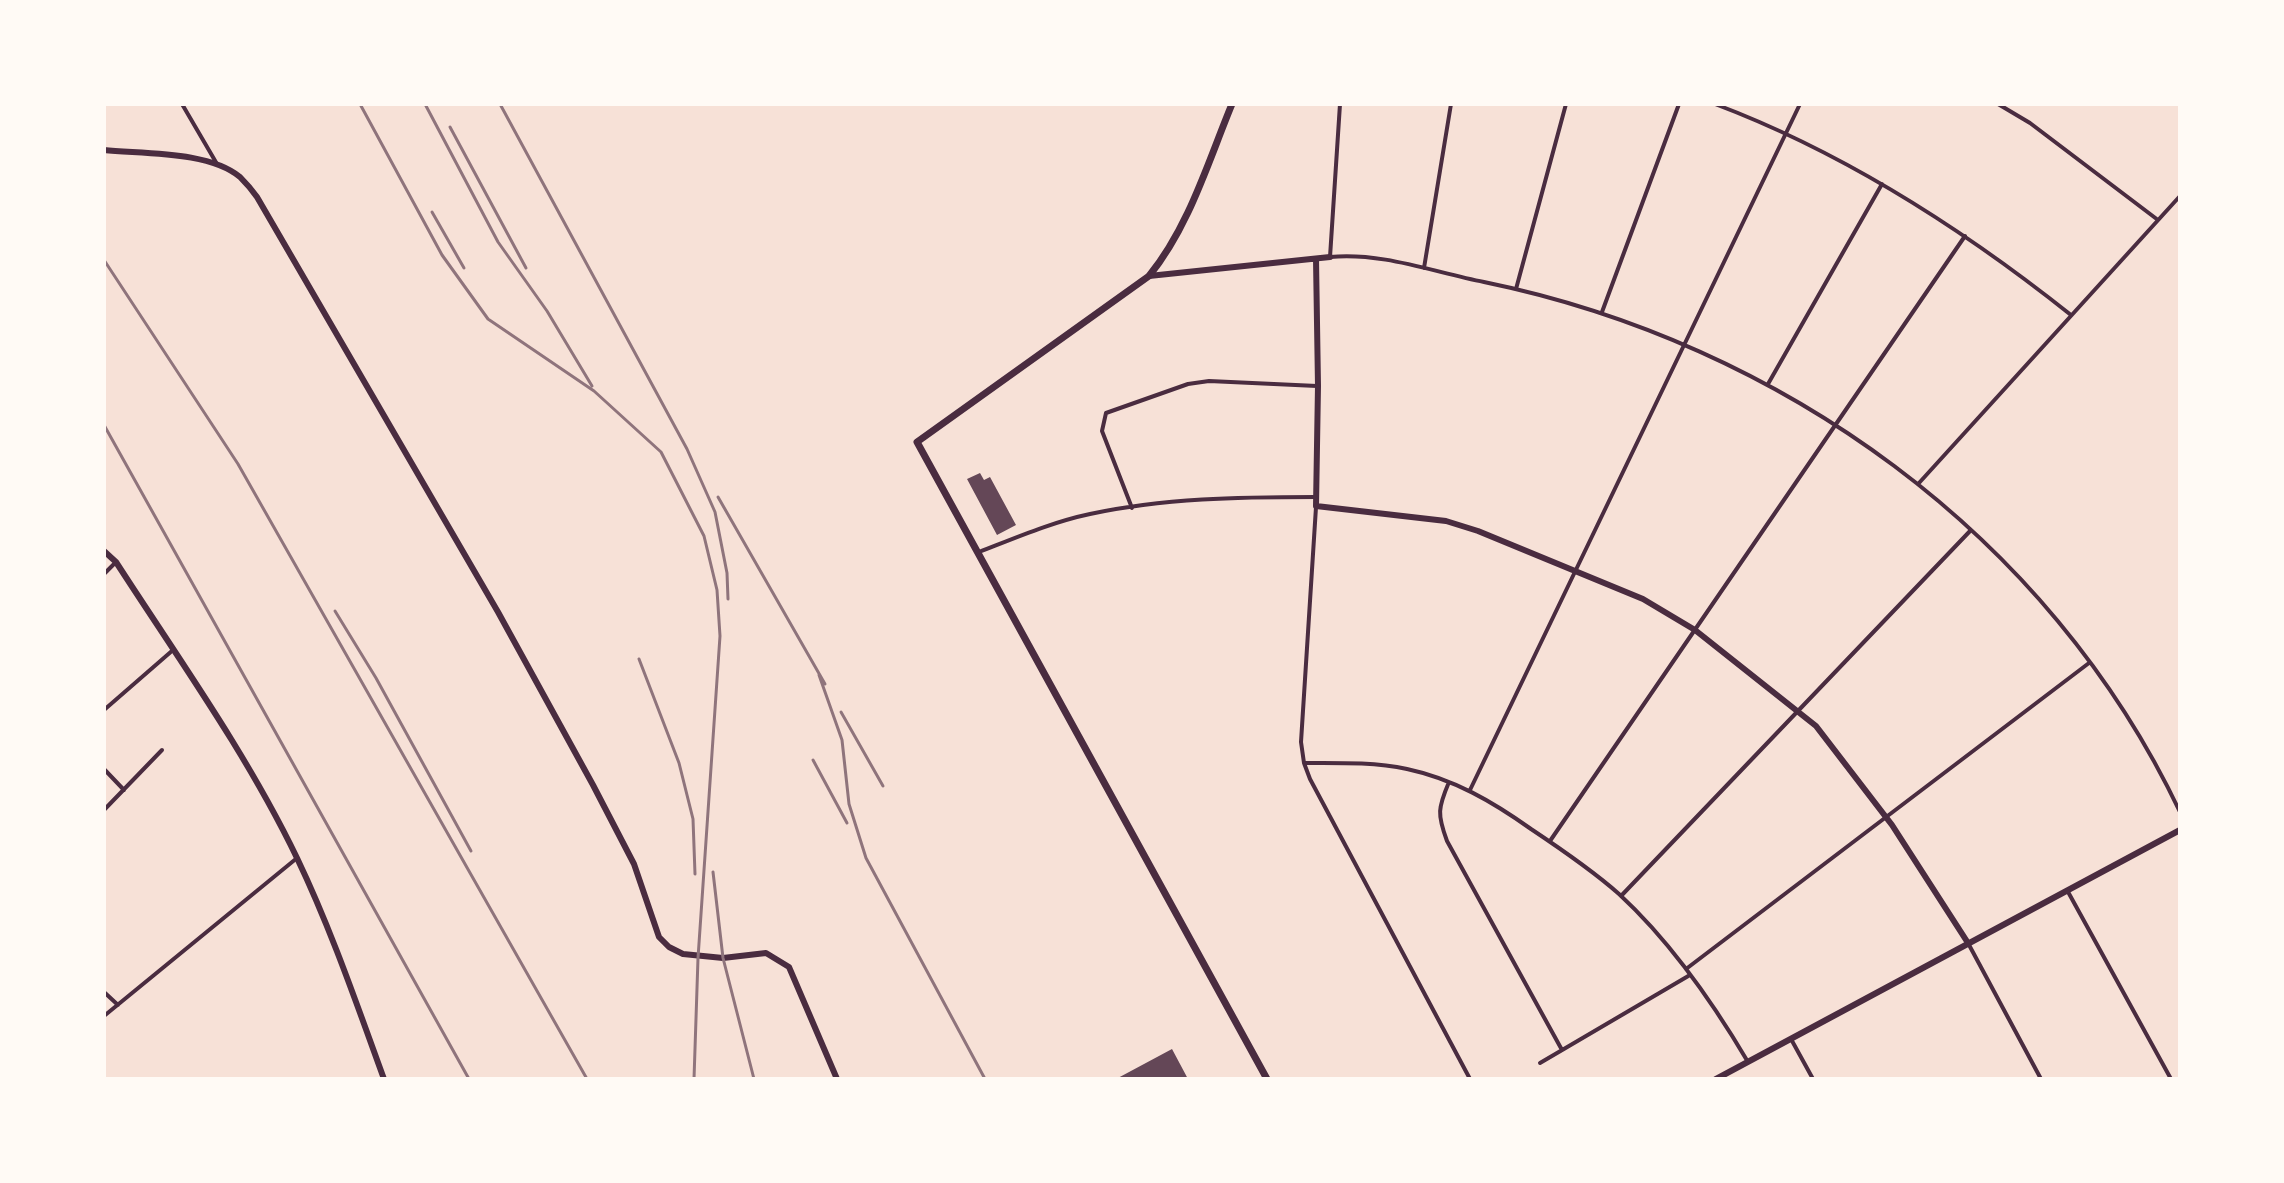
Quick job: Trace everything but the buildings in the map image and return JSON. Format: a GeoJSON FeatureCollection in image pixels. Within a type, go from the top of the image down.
{"type":"FeatureCollection","features":[{"type":"Feature","properties":{"kind":"main road"},"geometry":{"type":"LineString","coordinates":[[1232,104],[1184,221],[1149,276],[917,442],[1267,1079]]}},
{"type":"Feature","properties":{"kind":"main road"},"geometry":{"type":"LineString","coordinates":[[104,150],[217,164],[240,177],[257,197],[498,612],[634,864],[659,937],[683,954],[723,958],[766,953],[789,967],[837,1079]]}},
{"type":"Feature","properties":{"kind":"main road"},"geometry":{"type":"LineString","coordinates":[[1149,276],[1330,257]]}},
{"type":"Feature","properties":{"kind":"main road"},"geometry":{"type":"LineString","coordinates":[[1316,259],[1316,506],[1446,521],[1577,569],[1643,599],[1695,630],[1816,726],[1886,817],[1968,943]]}},
{"type":"Feature","properties":{"kind":"main road"},"geometry":{"type":"LineString","coordinates":[[104,551],[116,562],[241,757],[297,858],[384,1079]]}},
{"type":"Feature","properties":{"kind":"main road"},"geometry":{"type":"LineString","coordinates":[[1716,1079],[2180,830]]}},
{"type":"Feature","properties":{"kind":"street"},"geometry":{"type":"LineString","coordinates":[[182,104],[217,164]]}},
{"type":"Feature","properties":{"kind":"street"},"geometry":{"type":"LineString","coordinates":[[1340,104],[1330,257],[1358,254],[1516,289],[1602,312],[1685,343],[1768,384],[1837,424],[1919,483],[2021,580],[2090,663],[2140,737],[2180,812]]}},
{"type":"Feature","properties":{"kind":"street"},"geometry":{"type":"LineString","coordinates":[[1424,268],[1451,104]]}},
{"type":"Feature","properties":{"kind":"street"},"geometry":{"type":"LineString","coordinates":[[1516,289],[1566,104]]}},
{"type":"Feature","properties":{"kind":"street"},"geometry":{"type":"LineString","coordinates":[[1602,312],[1679,104]]}},
{"type":"Feature","properties":{"kind":"street"},"geometry":{"type":"LineString","coordinates":[[1715,104],[1786,134],[1882,184],[1965,236],[2071,315]]}},
{"type":"Feature","properties":{"kind":"street"},"geometry":{"type":"LineString","coordinates":[[1470,790],[1800,104]]}},
{"type":"Feature","properties":{"kind":"street"},"geometry":{"type":"LineString","coordinates":[[1998,104],[2030,123],[2158,220]]}},
{"type":"Feature","properties":{"kind":"street"},"geometry":{"type":"LineString","coordinates":[[1768,384],[1882,184]]}},
{"type":"Feature","properties":{"kind":"street"},"geometry":{"type":"LineString","coordinates":[[1919,483],[2180,196]]}},
{"type":"Feature","properties":{"kind":"street"},"geometry":{"type":"LineString","coordinates":[[1550,841],[1965,236]]}},
{"type":"Feature","properties":{"kind":"street"},"geometry":{"type":"LineString","coordinates":[[1132,508],[1102,431],[1106,413],[1188,384],[1209,381],[1318,386]]}},
{"type":"Feature","properties":{"kind":"street"},"geometry":{"type":"LineString","coordinates":[[979,552],[1040,528],[1089,514],[1198,499],[1316,497]]}},
{"type":"Feature","properties":{"kind":"street"},"geometry":{"type":"LineString","coordinates":[[1316,506],[1301,742],[1304,763],[1470,1079]]}},
{"type":"Feature","properties":{"kind":"street"},"geometry":{"type":"LineString","coordinates":[[1621,896],[1971,530]]}},
{"type":"Feature","properties":{"kind":"street"},"geometry":{"type":"LineString","coordinates":[[104,574],[116,562]]}},
{"type":"Feature","properties":{"kind":"street"},"geometry":{"type":"LineString","coordinates":[[104,710],[173,650]]}},
{"type":"Feature","properties":{"kind":"street"},"geometry":{"type":"LineString","coordinates":[[1686,969],[2090,663]]}},
{"type":"Feature","properties":{"kind":"street"},"geometry":{"type":"LineString","coordinates":[[104,810],[162,750]]}},
{"type":"Feature","properties":{"kind":"street"},"geometry":{"type":"LineString","coordinates":[[1304,763],[1406,769],[1449,782],[1470,790],[1550,841],[1621,896],[1691,975],[1716,1008],[1748,1062]]}},
{"type":"Feature","properties":{"kind":"street"},"geometry":{"type":"LineString","coordinates":[[104,769],[124,790]]}},
{"type":"Feature","properties":{"kind":"street"},"geometry":{"type":"LineString","coordinates":[[1449,782],[1440,802],[1438,816],[1447,841],[1562,1050]]}},
{"type":"Feature","properties":{"kind":"street"},"geometry":{"type":"LineString","coordinates":[[104,1016],[297,858]]}},
{"type":"Feature","properties":{"kind":"street"},"geometry":{"type":"LineString","coordinates":[[2067,890],[2171,1079]]}},
{"type":"Feature","properties":{"kind":"street"},"geometry":{"type":"LineString","coordinates":[[1968,943],[2041,1079]]}},
{"type":"Feature","properties":{"kind":"street"},"geometry":{"type":"LineString","coordinates":[[1540,1063],[1691,975]]}},
{"type":"Feature","properties":{"kind":"street"},"geometry":{"type":"LineString","coordinates":[[104,992],[118,1005]]}},
{"type":"Feature","properties":{"kind":"street"},"geometry":{"type":"LineString","coordinates":[[1791,1038],[1813,1079]]}},
{"type":"Feature","properties":{"kind":"railway"},"geometry":{"type":"LineString","coordinates":[[360,104],[442,255],[488,319],[594,391],[661,452],[704,536],[717,590],[720,636],[698,958],[694,1079]]}},
{"type":"Feature","properties":{"kind":"railway"},"geometry":{"type":"LineString","coordinates":[[425,104],[498,242],[547,311],[592,386]]}},
{"type":"Feature","properties":{"kind":"railway"},"geometry":{"type":"LineString","coordinates":[[500,104],[687,449],[715,512],[727,573],[728,599]]}},
{"type":"Feature","properties":{"kind":"railway"},"geometry":{"type":"LineString","coordinates":[[450,127],[526,268]]}},
{"type":"Feature","properties":{"kind":"railway"},"geometry":{"type":"LineString","coordinates":[[432,212],[464,268]]}},
{"type":"Feature","properties":{"kind":"railway"},"geometry":{"type":"LineString","coordinates":[[104,260],[238,464],[587,1079]]}},
{"type":"Feature","properties":{"kind":"railway"},"geometry":{"type":"LineString","coordinates":[[104,425],[469,1079]]}},
{"type":"Feature","properties":{"kind":"railway"},"geometry":{"type":"LineString","coordinates":[[718,497],[825,684]]}},
{"type":"Feature","properties":{"kind":"railway"},"geometry":{"type":"LineString","coordinates":[[335,611],[376,678],[471,851]]}},
{"type":"Feature","properties":{"kind":"railway"},"geometry":{"type":"LineString","coordinates":[[639,659],[679,763],[693,819],[695,874]]}},
{"type":"Feature","properties":{"kind":"railway"},"geometry":{"type":"LineString","coordinates":[[819,675],[842,740],[849,804],[866,858],[985,1079]]}},
{"type":"Feature","properties":{"kind":"railway"},"geometry":{"type":"LineString","coordinates":[[841,712],[883,786]]}},
{"type":"Feature","properties":{"kind":"railway"},"geometry":{"type":"LineString","coordinates":[[813,760],[847,823]]}},
{"type":"Feature","properties":{"kind":"railway"},"geometry":{"type":"LineString","coordinates":[[713,872],[723,958],[754,1079]]}}]}
